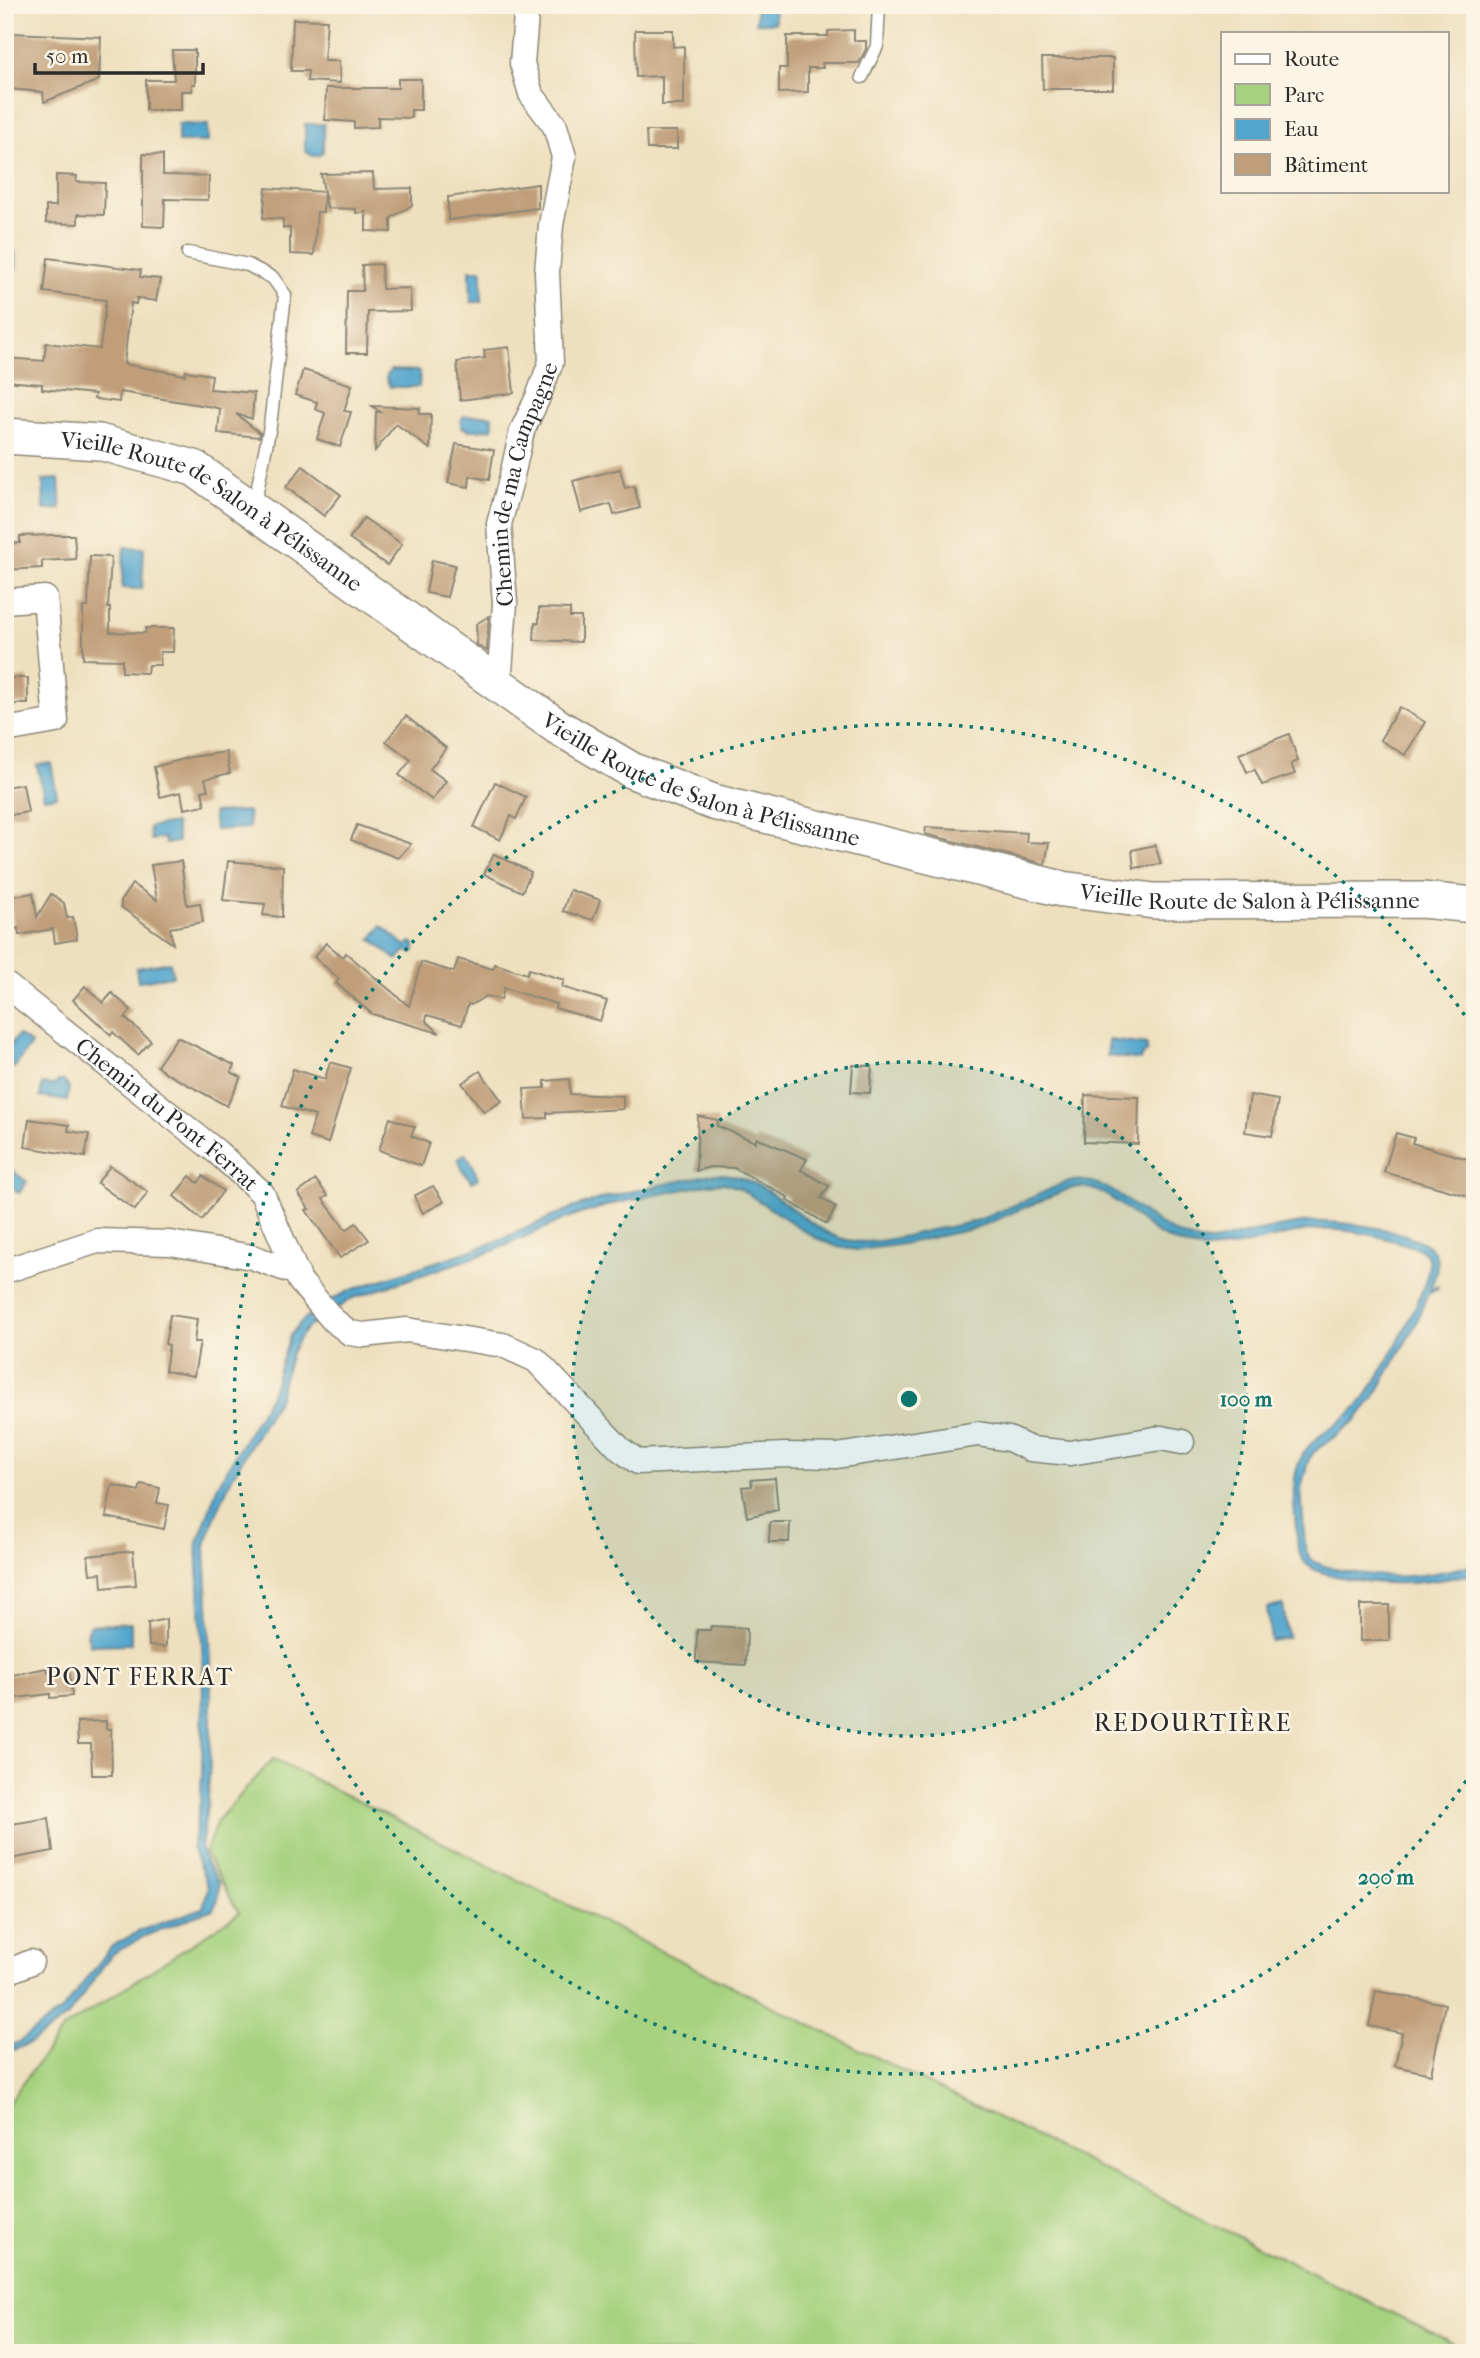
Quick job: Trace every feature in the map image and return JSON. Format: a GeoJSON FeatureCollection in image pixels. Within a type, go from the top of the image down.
{"type":"FeatureCollection","features":[{"type":"Feature","properties":{"kind":"street","name":"Chemin de ma Campagne"},"geometry":{"type":"LineString","coordinates":[[499,685],[505,603],[499,524],[522,431],[551,362],[547,272],[551,225],[564,157],[555,126],[531,94],[522,63],[527,5]]}},
{"type":"Feature","properties":{"kind":"street","name":"Vieille Route de Salon à Pélissanne"},"geometry":{"type":"LineString","coordinates":[[5,436],[99,442],[194,468],[558,727],[633,771],[713,802],[1062,888],[1154,901],[1422,900],[1475,905]]}},
{"type":"Feature","properties":{"kind":"street"},"geometry":{"type":"LineString","coordinates":[[5,601],[46,598],[56,721],[5,730]]}},
{"type":"Feature","properties":{"kind":"street","name":"Chemin du Pont Ferrat"},"geometry":{"type":"LineString","coordinates":[[5,984],[217,1152],[262,1193],[300,1280],[326,1312],[350,1333],[364,1335],[407,1331],[503,1345],[536,1360],[620,1448],[638,1462],[785,1455],[836,1456],[978,1434],[1009,1439],[1030,1449],[1070,1453],[1161,1438],[1182,1442]]}},
{"type":"Feature","properties":{"kind":"street"},"geometry":{"type":"LineString","coordinates":[[5,1271],[97,1241],[170,1243],[252,1257],[297,1273]]}},
{"type":"Feature","properties":{"kind":"street"},"geometry":{"type":"LineString","coordinates":[[5,1973],[30,1962]]}},
{"type":"Feature","properties":{"kind":"lane"},"geometry":{"type":"LineString","coordinates":[[862,77],[877,46],[879,5]]}},
{"type":"Feature","properties":{"kind":"lane"},"geometry":{"type":"LineString","coordinates":[[188,253],[248,265],[273,278],[285,295],[270,426],[254,510]]}},
{"type":"Feature","properties":{"kind":"green space"},"geometry":{"type":"Polygon","coordinates":[[[273,1759],[1469,2351],[1475,2345],[1475,2353],[5,2353],[5,2107],[64,2028],[239,1913],[205,1853],[217,1821],[273,1759]]]}},
{"type":"Feature","properties":{"kind":"water"},"geometry":{"type":"Polygon","coordinates":[[[756,5],[774,5],[775,23],[756,23],[756,5]]]}},
{"type":"Feature","properties":{"kind":"water"},"geometry":{"type":"Polygon","coordinates":[[[178,124],[208,125],[208,142],[178,142],[178,124]]]}},
{"type":"Feature","properties":{"kind":"water"},"geometry":{"type":"Polygon","coordinates":[[[305,124],[324,124],[323,152],[318,156],[305,151],[305,124]]]}},
{"type":"Feature","properties":{"kind":"water"},"geometry":{"type":"Polygon","coordinates":[[[5,242],[12,245],[15,255],[16,270],[11,275],[5,271],[5,242]]]}},
{"type":"Feature","properties":{"kind":"water"},"geometry":{"type":"Polygon","coordinates":[[[470,270],[482,270],[482,302],[471,302],[470,270]]]}},
{"type":"Feature","properties":{"kind":"water"},"geometry":{"type":"Polygon","coordinates":[[[390,370],[420,371],[419,387],[390,387],[386,378],[390,370]]]}},
{"type":"Feature","properties":{"kind":"water"},"geometry":{"type":"Polygon","coordinates":[[[464,416],[492,416],[491,429],[469,430],[461,427],[464,416]]]}},
{"type":"Feature","properties":{"kind":"water"},"geometry":{"type":"Polygon","coordinates":[[[59,479],[61,509],[44,510],[43,480],[59,479]]]}},
{"type":"Feature","properties":{"kind":"water"},"geometry":{"type":"Polygon","coordinates":[[[124,547],[144,548],[142,589],[122,588],[124,547]]]}},
{"type":"Feature","properties":{"kind":"water"},"geometry":{"type":"Polygon","coordinates":[[[51,763],[57,796],[44,798],[37,765],[51,763]]]}},
{"type":"Feature","properties":{"kind":"water"},"geometry":{"type":"Polygon","coordinates":[[[248,811],[249,828],[215,830],[213,813],[248,811]]]}},
{"type":"Feature","properties":{"kind":"water"},"geometry":{"type":"Polygon","coordinates":[[[175,823],[178,842],[165,844],[164,838],[151,840],[149,827],[175,823]]]}},
{"type":"Feature","properties":{"kind":"water"},"geometry":{"type":"Polygon","coordinates":[[[382,926],[406,946],[411,942],[415,944],[415,951],[411,953],[406,950],[397,960],[371,939],[382,926]]]}},
{"type":"Feature","properties":{"kind":"water"},"geometry":{"type":"Polygon","coordinates":[[[170,962],[173,976],[138,981],[136,968],[170,962]]]}},
{"type":"Feature","properties":{"kind":"water"},"geometry":{"type":"Polygon","coordinates":[[[18,1035],[31,1044],[14,1068],[5,1062],[5,1053],[18,1035]]]}},
{"type":"Feature","properties":{"kind":"water"},"geometry":{"type":"Polygon","coordinates":[[[1109,1040],[1147,1045],[1147,1052],[1140,1060],[1107,1056],[1109,1040]]]}},
{"type":"Feature","properties":{"kind":"water"},"geometry":{"type":"Polygon","coordinates":[[[58,1081],[64,1081],[69,1088],[67,1101],[40,1097],[42,1084],[55,1085],[58,1081]]]}},
{"type":"Feature","properties":{"kind":"water"},"geometry":{"type":"Polygon","coordinates":[[[465,1154],[478,1178],[472,1182],[463,1171],[458,1158],[465,1154]]]}},
{"type":"Feature","properties":{"kind":"water"},"geometry":{"type":"Polygon","coordinates":[[[5,1165],[27,1182],[19,1193],[5,1183],[5,1165]]]}},
{"type":"Feature","properties":{"kind":"water"},"geometry":{"type":"Polygon","coordinates":[[[711,1174],[745,1179],[775,1196],[817,1227],[856,1242],[894,1239],[972,1222],[1066,1182],[1084,1181],[1119,1195],[1170,1230],[1189,1239],[1212,1242],[1309,1222],[1377,1228],[1414,1238],[1427,1245],[1435,1254],[1437,1268],[1430,1290],[1438,1286],[1437,1289],[1427,1295],[1416,1324],[1373,1399],[1355,1421],[1314,1452],[1308,1461],[1301,1488],[1305,1548],[1314,1561],[1322,1565],[1360,1573],[1418,1575],[1475,1565],[1475,1574],[1408,1583],[1359,1580],[1315,1570],[1305,1563],[1298,1551],[1294,1503],[1297,1467],[1314,1441],[1358,1406],[1389,1358],[1412,1314],[1427,1275],[1429,1261],[1420,1249],[1368,1234],[1342,1230],[1300,1232],[1219,1249],[1189,1247],[1159,1234],[1114,1200],[1092,1189],[1080,1187],[1068,1189],[977,1228],[897,1245],[857,1250],[838,1247],[814,1237],[739,1188],[724,1183],[613,1204],[567,1218],[496,1250],[353,1298],[306,1329],[300,1337],[291,1353],[279,1397],[232,1477],[205,1546],[211,1661],[211,1736],[208,1799],[201,1848],[205,1861],[219,1883],[218,1900],[213,1909],[145,1936],[111,1955],[68,2016],[31,2043],[5,2053],[5,2047],[19,2042],[62,2010],[112,1946],[142,1930],[203,1908],[208,1887],[192,1848],[202,1773],[203,1665],[197,1545],[218,1485],[271,1394],[290,1336],[300,1323],[328,1301],[351,1290],[490,1244],[572,1208],[607,1197],[711,1174]]]}},
{"type":"Feature","properties":{"kind":"water"},"geometry":{"type":"Polygon","coordinates":[[[1283,1605],[1288,1638],[1271,1641],[1267,1608],[1283,1605]]]}},
{"type":"Feature","properties":{"kind":"water"},"geometry":{"type":"Polygon","coordinates":[[[131,1623],[131,1644],[90,1645],[87,1634],[90,1625],[131,1623]]]}},
{"type":"Feature","properties":{"kind":"building"},"geometry":{"type":"Polygon","coordinates":[[[293,19],[327,20],[324,61],[339,61],[340,83],[307,81],[308,71],[291,71],[293,19]]]}},
{"type":"Feature","properties":{"kind":"building"},"geometry":{"type":"Polygon","coordinates":[[[635,30],[673,30],[673,47],[684,46],[684,105],[662,105],[662,76],[636,77],[635,30]]]}},
{"type":"Feature","properties":{"kind":"building"},"geometry":{"type":"Polygon","coordinates":[[[854,30],[854,41],[866,41],[866,49],[859,63],[822,63],[823,68],[808,68],[808,92],[779,93],[779,68],[787,68],[787,36],[828,36],[828,31],[854,30]]]}},
{"type":"Feature","properties":{"kind":"building"},"geometry":{"type":"Polygon","coordinates":[[[12,33],[101,37],[99,80],[44,102],[43,92],[8,89],[12,33]]]}},
{"type":"Feature","properties":{"kind":"building"},"geometry":{"type":"Polygon","coordinates":[[[172,50],[195,50],[195,84],[192,84],[192,91],[181,91],[181,110],[146,110],[146,80],[174,80],[172,50]]]}},
{"type":"Feature","properties":{"kind":"building"},"geometry":{"type":"Polygon","coordinates":[[[1042,58],[1113,58],[1113,89],[1043,89],[1042,58]]]}},
{"type":"Feature","properties":{"kind":"building"},"geometry":{"type":"Polygon","coordinates":[[[398,79],[421,79],[421,110],[411,110],[411,118],[378,117],[378,127],[354,128],[354,122],[325,120],[326,88],[398,88],[398,79]]]}},
{"type":"Feature","properties":{"kind":"building"},"geometry":{"type":"Polygon","coordinates":[[[646,131],[677,131],[677,149],[647,149],[646,131]]]}},
{"type":"Feature","properties":{"kind":"building"},"geometry":{"type":"Polygon","coordinates":[[[143,154],[163,155],[163,175],[209,176],[208,200],[165,199],[164,227],[143,226],[143,154]]]}},
{"type":"Feature","properties":{"kind":"building"},"geometry":{"type":"Polygon","coordinates":[[[373,173],[374,189],[412,188],[412,205],[391,218],[391,232],[366,231],[366,212],[327,208],[324,193],[323,212],[317,212],[314,255],[290,254],[290,228],[283,228],[283,219],[263,218],[266,188],[324,192],[321,174],[373,173]]]}},
{"type":"Feature","properties":{"kind":"building"},"geometry":{"type":"Polygon","coordinates":[[[56,175],[77,176],[76,182],[105,183],[104,215],[78,214],[78,224],[46,223],[46,206],[56,206],[56,175]]]}},
{"type":"Feature","properties":{"kind":"building"},"geometry":{"type":"Polygon","coordinates":[[[538,184],[538,208],[448,220],[448,197],[538,184]]]}},
{"type":"Feature","properties":{"kind":"building"},"geometry":{"type":"Polygon","coordinates":[[[48,258],[141,270],[140,277],[160,279],[156,301],[137,298],[136,304],[131,303],[124,364],[185,375],[186,371],[212,375],[210,389],[254,393],[252,419],[236,414],[260,433],[259,437],[218,433],[220,409],[213,407],[120,392],[119,402],[94,399],[95,394],[42,389],[42,384],[5,381],[5,358],[44,361],[46,343],[100,349],[106,300],[44,292],[48,258]]]}},
{"type":"Feature","properties":{"kind":"building"},"geometry":{"type":"Polygon","coordinates":[[[381,264],[382,289],[410,288],[411,311],[368,312],[367,353],[346,353],[347,291],[363,291],[362,265],[381,264]]]}},
{"type":"Feature","properties":{"kind":"building"},"geometry":{"type":"Polygon","coordinates":[[[509,347],[514,393],[460,400],[457,362],[485,358],[484,350],[509,347]]]}},
{"type":"Feature","properties":{"kind":"building"},"geometry":{"type":"Polygon","coordinates":[[[303,370],[352,385],[344,411],[351,412],[340,447],[317,439],[325,413],[315,409],[317,402],[295,395],[303,370]]]}},
{"type":"Feature","properties":{"kind":"building"},"geometry":{"type":"Polygon","coordinates":[[[372,406],[420,408],[419,414],[431,414],[430,449],[396,424],[375,451],[376,412],[380,412],[372,406]]]}},
{"type":"Feature","properties":{"kind":"building"},"geometry":{"type":"Polygon","coordinates":[[[456,444],[494,450],[489,480],[470,476],[469,487],[448,483],[456,444]]]}},
{"type":"Feature","properties":{"kind":"building"},"geometry":{"type":"Polygon","coordinates":[[[303,466],[341,495],[324,516],[286,487],[303,466]]]}},
{"type":"Feature","properties":{"kind":"building"},"geometry":{"type":"Polygon","coordinates":[[[620,469],[625,488],[634,486],[640,508],[614,515],[611,504],[581,512],[573,481],[620,469]]]}},
{"type":"Feature","properties":{"kind":"building"},"geometry":{"type":"Polygon","coordinates":[[[364,518],[402,544],[387,565],[349,539],[364,518]]]}},
{"type":"Feature","properties":{"kind":"building"},"geometry":{"type":"Polygon","coordinates":[[[74,535],[76,559],[42,561],[42,568],[5,570],[5,544],[20,543],[20,536],[74,535]]]}},
{"type":"Feature","properties":{"kind":"building"},"geometry":{"type":"Polygon","coordinates":[[[90,556],[111,557],[108,608],[110,632],[145,633],[146,628],[174,628],[173,652],[160,652],[160,665],[148,665],[147,673],[122,672],[122,660],[83,659],[83,607],[88,607],[90,556]]]}},
{"type":"Feature","properties":{"kind":"building"},"geometry":{"type":"Polygon","coordinates":[[[432,560],[455,565],[447,597],[426,593],[432,560]]]}},
{"type":"Feature","properties":{"kind":"building"},"geometry":{"type":"Polygon","coordinates":[[[539,608],[570,609],[570,617],[581,617],[581,642],[534,640],[535,623],[539,623],[539,608]]]}},
{"type":"Feature","properties":{"kind":"building"},"geometry":{"type":"Polygon","coordinates":[[[489,616],[487,651],[477,645],[476,624],[489,616]]]}},
{"type":"Feature","properties":{"kind":"building"},"geometry":{"type":"Polygon","coordinates":[[[5,678],[28,678],[28,704],[5,704],[5,678]]]}},
{"type":"Feature","properties":{"kind":"building"},"geometry":{"type":"Polygon","coordinates":[[[1399,707],[1425,722],[1405,755],[1380,740],[1399,707]]]}},
{"type":"Feature","properties":{"kind":"building"},"geometry":{"type":"Polygon","coordinates":[[[406,716],[446,748],[430,769],[446,781],[432,800],[399,775],[411,760],[386,741],[406,716]]]}},
{"type":"Feature","properties":{"kind":"building"},"geometry":{"type":"Polygon","coordinates":[[[1289,734],[1298,761],[1291,764],[1295,774],[1262,785],[1255,770],[1247,772],[1239,754],[1289,734]]]}},
{"type":"Feature","properties":{"kind":"building"},"geometry":{"type":"Polygon","coordinates":[[[226,752],[230,773],[205,779],[208,790],[202,791],[205,805],[184,809],[181,792],[160,797],[154,767],[191,757],[226,752]]]}},
{"type":"Feature","properties":{"kind":"building"},"geometry":{"type":"Polygon","coordinates":[[[495,782],[526,797],[516,819],[511,816],[500,840],[474,827],[495,782]]]}},
{"type":"Feature","properties":{"kind":"building"},"geometry":{"type":"Polygon","coordinates":[[[23,784],[28,812],[5,816],[5,787],[23,784]]]}},
{"type":"Feature","properties":{"kind":"building"},"geometry":{"type":"Polygon","coordinates":[[[357,825],[411,844],[398,858],[351,840],[357,825]]]}},
{"type":"Feature","properties":{"kind":"building"},"geometry":{"type":"Polygon","coordinates":[[[926,827],[1027,833],[1026,842],[1049,843],[1045,864],[925,834],[926,827]]]}},
{"type":"Feature","properties":{"kind":"building"},"geometry":{"type":"Polygon","coordinates":[[[1155,845],[1161,864],[1134,868],[1132,850],[1155,845]]]}},
{"type":"Feature","properties":{"kind":"building"},"geometry":{"type":"Polygon","coordinates":[[[494,854],[531,872],[522,892],[484,874],[494,854]]]}},
{"type":"Feature","properties":{"kind":"building"},"geometry":{"type":"Polygon","coordinates":[[[181,861],[187,905],[200,903],[203,922],[170,928],[173,944],[121,907],[121,900],[132,884],[157,900],[151,865],[181,861]]]}},
{"type":"Feature","properties":{"kind":"building"},"geometry":{"type":"Polygon","coordinates":[[[228,861],[283,866],[282,917],[263,915],[265,904],[223,900],[228,861]]]}},
{"type":"Feature","properties":{"kind":"building"},"geometry":{"type":"Polygon","coordinates":[[[570,890],[600,900],[593,920],[563,911],[570,890]]]}},
{"type":"Feature","properties":{"kind":"building"},"geometry":{"type":"Polygon","coordinates":[[[33,893],[37,917],[51,894],[64,903],[67,918],[73,917],[77,939],[55,943],[53,929],[19,935],[18,928],[14,929],[9,897],[33,893]]]}},
{"type":"Feature","properties":{"kind":"building"},"geometry":{"type":"Polygon","coordinates":[[[326,943],[343,957],[346,953],[409,1006],[421,962],[454,972],[458,959],[493,969],[495,964],[527,974],[529,969],[564,980],[562,987],[607,1001],[600,1021],[555,1008],[556,1004],[504,988],[501,1000],[486,996],[471,1005],[468,1004],[462,1025],[427,1015],[426,1021],[440,1033],[372,1014],[336,983],[339,979],[314,957],[326,943]]]}},
{"type":"Feature","properties":{"kind":"building"},"geometry":{"type":"Polygon","coordinates":[[[85,986],[103,1003],[112,993],[131,1010],[125,1018],[151,1041],[138,1055],[113,1032],[111,1035],[73,1000],[85,986]]]}},
{"type":"Feature","properties":{"kind":"building"},"geometry":{"type":"Polygon","coordinates":[[[177,1037],[234,1065],[231,1072],[241,1077],[227,1106],[157,1066],[177,1037]]]}},
{"type":"Feature","properties":{"kind":"building"},"geometry":{"type":"Polygon","coordinates":[[[330,1062],[351,1068],[328,1143],[309,1137],[315,1116],[282,1106],[293,1069],[325,1079],[330,1062]]]}},
{"type":"Feature","properties":{"kind":"building"},"geometry":{"type":"Polygon","coordinates":[[[853,1065],[872,1066],[870,1093],[851,1092],[853,1065]]]}},
{"type":"Feature","properties":{"kind":"building"},"geometry":{"type":"Polygon","coordinates":[[[480,1071],[502,1101],[484,1112],[462,1083],[480,1071]]]}},
{"type":"Feature","properties":{"kind":"building"},"geometry":{"type":"Polygon","coordinates":[[[569,1079],[570,1094],[623,1096],[623,1109],[547,1113],[547,1118],[526,1119],[524,1089],[545,1088],[545,1081],[569,1079]]]}},
{"type":"Feature","properties":{"kind":"building"},"geometry":{"type":"Polygon","coordinates":[[[1085,1095],[1139,1097],[1138,1144],[1084,1142],[1085,1095]]]}},
{"type":"Feature","properties":{"kind":"building"},"geometry":{"type":"Polygon","coordinates":[[[1250,1095],[1278,1100],[1272,1136],[1245,1132],[1250,1095]]]}},
{"type":"Feature","properties":{"kind":"building"},"geometry":{"type":"Polygon","coordinates":[[[698,1116],[718,1120],[717,1126],[755,1142],[757,1138],[807,1159],[801,1170],[829,1186],[821,1198],[836,1207],[827,1224],[787,1200],[788,1197],[734,1168],[710,1167],[696,1171],[698,1116]]]}},
{"type":"Feature","properties":{"kind":"building"},"geometry":{"type":"Polygon","coordinates":[[[390,1118],[415,1127],[411,1136],[429,1143],[421,1166],[379,1150],[390,1118]]]}},
{"type":"Feature","properties":{"kind":"building"},"geometry":{"type":"Polygon","coordinates":[[[29,1119],[69,1125],[68,1131],[89,1134],[85,1157],[25,1147],[29,1119]]]}},
{"type":"Feature","properties":{"kind":"building"},"geometry":{"type":"Polygon","coordinates":[[[1396,1133],[1414,1138],[1412,1143],[1475,1161],[1475,1198],[1384,1172],[1396,1133]]]}},
{"type":"Feature","properties":{"kind":"building"},"geometry":{"type":"Polygon","coordinates":[[[110,1166],[148,1192],[135,1210],[97,1183],[110,1166]]]}},
{"type":"Feature","properties":{"kind":"building"},"geometry":{"type":"Polygon","coordinates":[[[190,1176],[198,1183],[203,1176],[223,1191],[202,1220],[174,1196],[190,1176]]]}},
{"type":"Feature","properties":{"kind":"building"},"geometry":{"type":"Polygon","coordinates":[[[316,1180],[328,1196],[323,1199],[346,1230],[356,1223],[369,1240],[340,1258],[306,1210],[309,1209],[298,1193],[316,1180]]]}},
{"type":"Feature","properties":{"kind":"building"},"geometry":{"type":"Polygon","coordinates":[[[433,1186],[444,1202],[423,1213],[414,1196],[433,1186]]]}},
{"type":"Feature","properties":{"kind":"building"},"geometry":{"type":"Polygon","coordinates":[[[170,1315],[197,1319],[194,1342],[200,1342],[194,1376],[165,1371],[169,1345],[165,1344],[170,1315]]]}},
{"type":"Feature","properties":{"kind":"building"},"geometry":{"type":"Polygon","coordinates":[[[775,1478],[778,1510],[747,1517],[742,1487],[752,1486],[751,1480],[775,1478]]]}},
{"type":"Feature","properties":{"kind":"building"},"geometry":{"type":"Polygon","coordinates":[[[141,1484],[160,1488],[157,1503],[169,1505],[164,1529],[106,1517],[112,1485],[139,1491],[141,1484]]]}},
{"type":"Feature","properties":{"kind":"building"},"geometry":{"type":"Polygon","coordinates":[[[770,1522],[790,1522],[789,1542],[769,1542],[770,1522]]]}},
{"type":"Feature","properties":{"kind":"building"},"geometry":{"type":"Polygon","coordinates":[[[133,1551],[136,1585],[102,1588],[101,1573],[90,1574],[88,1556],[133,1551]]]}},
{"type":"Feature","properties":{"kind":"building"},"geometry":{"type":"Polygon","coordinates":[[[1360,1605],[1389,1605],[1389,1641],[1360,1641],[1360,1605]]]}},
{"type":"Feature","properties":{"kind":"building"},"geometry":{"type":"Polygon","coordinates":[[[166,1619],[166,1647],[149,1646],[148,1623],[166,1619]]]}},
{"type":"Feature","properties":{"kind":"building"},"geometry":{"type":"Polygon","coordinates":[[[711,1626],[747,1628],[746,1665],[696,1662],[697,1630],[710,1630],[711,1626]]]}},
{"type":"Feature","properties":{"kind":"building"},"geometry":{"type":"Polygon","coordinates":[[[47,1668],[48,1672],[69,1669],[72,1696],[50,1698],[50,1694],[9,1699],[7,1676],[47,1668]]]}},
{"type":"Feature","properties":{"kind":"building"},"geometry":{"type":"Polygon","coordinates":[[[106,1721],[106,1729],[111,1729],[112,1775],[92,1775],[91,1744],[78,1744],[77,1722],[106,1721]]]}},
{"type":"Feature","properties":{"kind":"building"},"geometry":{"type":"Polygon","coordinates":[[[49,1818],[53,1851],[5,1860],[5,1825],[49,1818]]]}},
{"type":"Feature","properties":{"kind":"building"},"geometry":{"type":"Polygon","coordinates":[[[1376,1991],[1445,2004],[1431,2074],[1395,2066],[1402,2033],[1369,2026],[1376,1991]]]}},
{"type":"Feature","properties":{"kind":"district","name":"PONT FERRAT"},"geometry":{"type":"Point","coordinates":[140,1677]}},
{"type":"Feature","properties":{"kind":"district","name":"REDOURTIÈRE"},"geometry":{"type":"Point","coordinates":[1193,1723]}}]}
